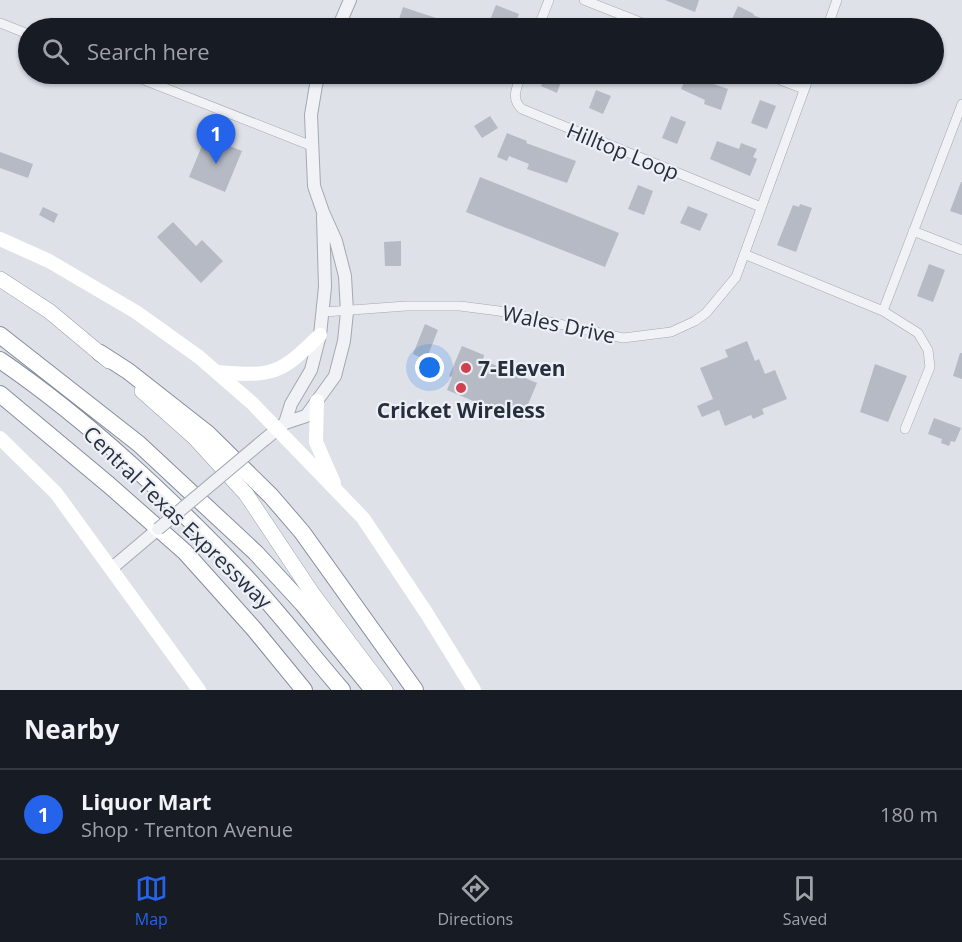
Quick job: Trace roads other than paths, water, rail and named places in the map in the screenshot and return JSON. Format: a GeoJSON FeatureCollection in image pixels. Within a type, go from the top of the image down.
{"type":"FeatureCollection","features":[{"type":"Feature","properties":{"kind":"highway"},"geometry":{"type":"LineString","coordinates":[[0,335],[139,444],[256,553],[303,604],[373,690]]}},
{"type":"Feature","properties":{"kind":"highway"},"geometry":{"type":"LineString","coordinates":[[100,353],[128,371],[207,433],[271,496],[302,532],[415,690]]}},
{"type":"Feature","properties":{"kind":"highway","name":"Central Texas Expressway"},"geometry":{"type":"LineString","coordinates":[[0,360],[35,384],[117,450],[245,576],[342,690]]}},
{"type":"Feature","properties":{"kind":"highway","name":"Central Texas Expressway"},"geometry":{"type":"LineString","coordinates":[[0,394],[185,552],[255,629],[304,690]]}},
{"type":"Feature","properties":{"kind":"highway"},"geometry":{"type":"LineString","coordinates":[[0,403],[51,436]]}},
{"type":"Feature","properties":{"kind":"main road"},"geometry":{"type":"LineString","coordinates":[[0,239],[49,261],[136,312],[200,357],[281,426],[363,518],[474,690]]}},
{"type":"Feature","properties":{"kind":"main road"},"geometry":{"type":"LineString","coordinates":[[0,279],[49,311],[195,438],[246,494],[312,593],[385,690]]}},
{"type":"Feature","properties":{"kind":"main road"},"geometry":{"type":"LineString","coordinates":[[217,372],[253,376],[276,371],[293,361],[320,334]]}},
{"type":"Feature","properties":{"kind":"main road"},"geometry":{"type":"LineString","coordinates":[[317,401],[316,442],[337,490]]}},
{"type":"Feature","properties":{"kind":"main road"},"geometry":{"type":"LineString","coordinates":[[0,438],[56,493],[199,690]]}},
{"type":"Feature","properties":{"kind":"street"},"geometry":{"type":"LineString","coordinates":[[342,18],[350,0]]}},
{"type":"Feature","properties":{"kind":"street"},"geometry":{"type":"LineString","coordinates":[[542,18],[549,0]]}},
{"type":"Feature","properties":{"kind":"street"},"geometry":{"type":"LineString","coordinates":[[584,0],[630,18]]}},
{"type":"Feature","properties":{"kind":"street"},"geometry":{"type":"LineString","coordinates":[[831,18],[837,0]]}},
{"type":"Feature","properties":{"kind":"street"},"geometry":{"type":"LineString","coordinates":[[0,23],[18,30]]}},
{"type":"Feature","properties":{"kind":"street"},"geometry":{"type":"LineString","coordinates":[[154,84],[312,146]]}},
{"type":"Feature","properties":{"kind":"street"},"geometry":{"type":"LineString","coordinates":[[112,568],[281,426],[306,416],[334,376],[340,362],[347,312],[345,276],[336,241],[314,186],[311,115],[316,84]]}},
{"type":"Feature","properties":{"kind":"street","name":"Hilltop Loop"},"geometry":{"type":"LineString","coordinates":[[519,84],[514,97],[517,106],[522,110],[761,207]]}},
{"type":"Feature","properties":{"kind":"street"},"geometry":{"type":"LineString","coordinates":[[791,84],[804,89]]}},
{"type":"Feature","properties":{"kind":"street","name":"Wales Drive"},"geometry":{"type":"LineString","coordinates":[[324,312],[406,306],[460,306],[499,311],[622,338],[671,332],[695,321],[706,313],[736,277],[806,84]]}},
{"type":"Feature","properties":{"kind":"street"},"geometry":{"type":"LineString","coordinates":[[883,311],[962,104]]}},
{"type":"Feature","properties":{"kind":"street"},"geometry":{"type":"LineString","coordinates":[[281,426],[311,370],[320,334],[324,312],[323,212]]}},
{"type":"Feature","properties":{"kind":"street"},"geometry":{"type":"LineString","coordinates":[[913,231],[962,249]]}},
{"type":"Feature","properties":{"kind":"street"},"geometry":{"type":"LineString","coordinates":[[744,254],[883,311],[918,333],[928,350],[930,367],[905,429]]}},
{"type":"Feature","properties":{"kind":"place","name":"Liquor Mart"},"geometry":{"type":"Point","coordinates":[216,164]}},
{"type":"Feature","properties":{"kind":"place","name":"7-Eleven"},"geometry":{"type":"Point","coordinates":[466,368]}},
{"type":"Feature","properties":{"kind":"place","name":"Cricket Wireless"},"geometry":{"type":"Point","coordinates":[461,388]}}]}
